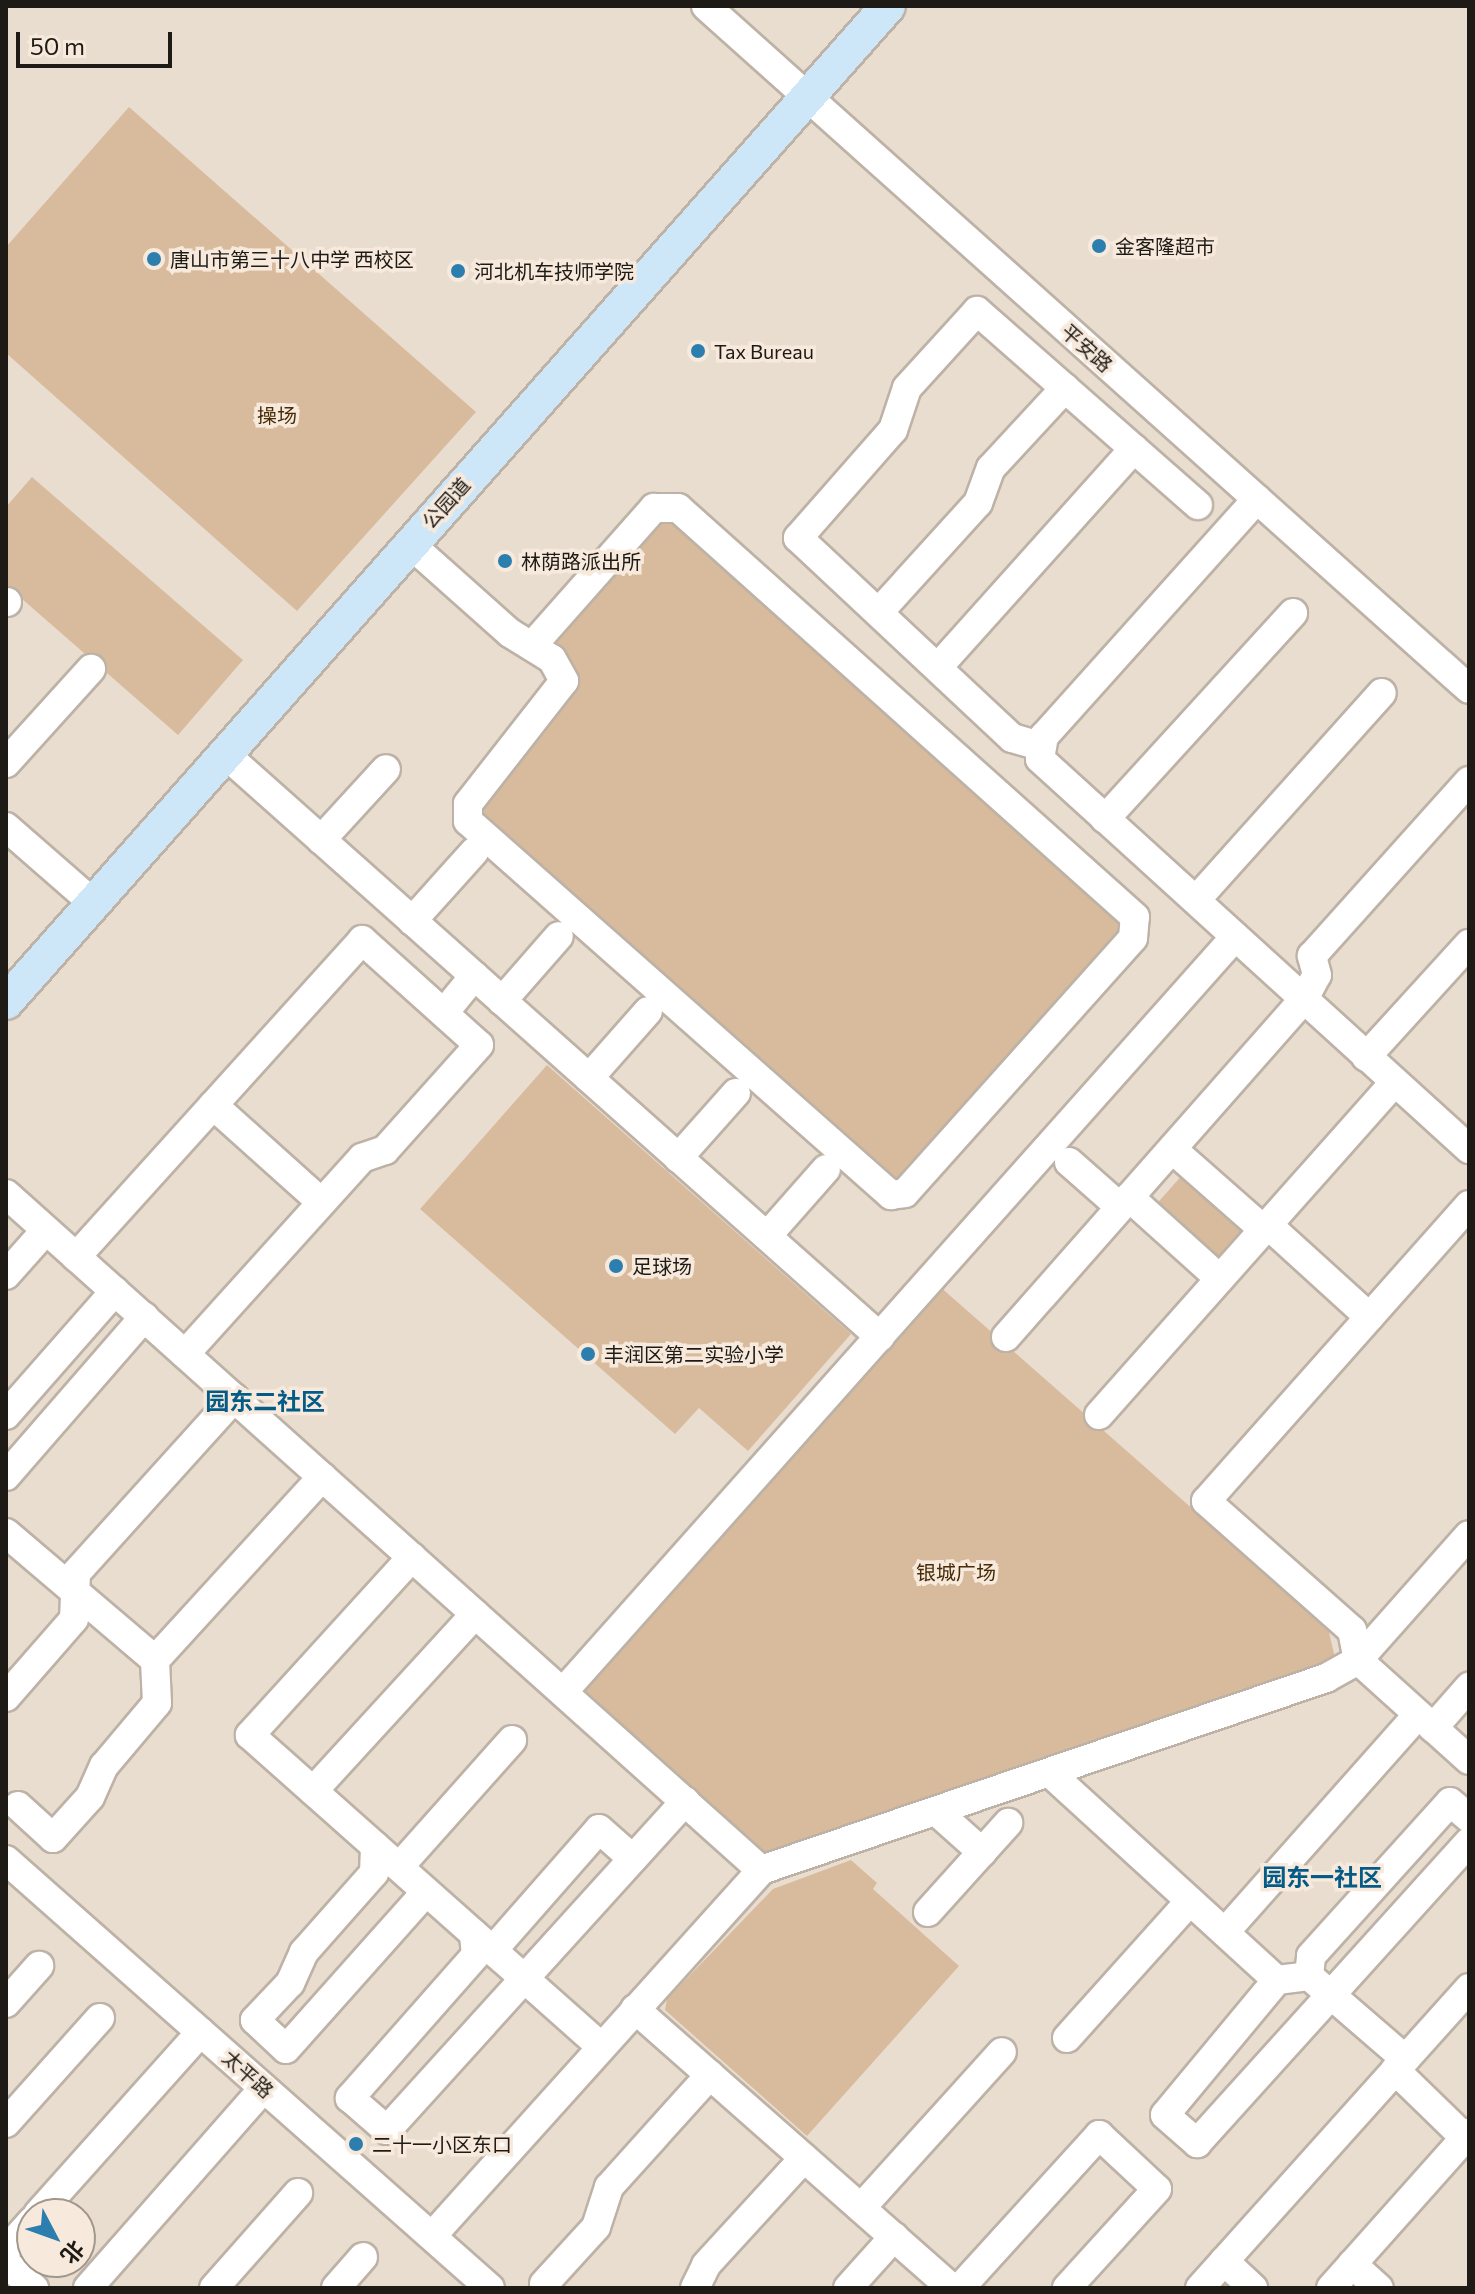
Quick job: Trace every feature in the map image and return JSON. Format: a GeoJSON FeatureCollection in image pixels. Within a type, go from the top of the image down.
{"type":"FeatureCollection","features":[{"type":"Feature","properties":{"kind":"main road","name":"公园道"},"geometry":{"type":"LineString","coordinates":[[6,1002],[888,6]]}},
{"type":"Feature","properties":{"kind":"street","name":"平安路"},"geometry":{"type":"LineString","coordinates":[[706,6],[1469,689]]}},
{"type":"Feature","properties":{"kind":"street"},"geometry":{"type":"LineString","coordinates":[[1040,746],[1012,738],[939,666],[798,538],[893,430],[907,388],[977,311],[1198,505]]}},
{"type":"Feature","properties":{"kind":"street"},"geometry":{"type":"LineString","coordinates":[[879,612],[978,503],[991,468],[1065,388]]}},
{"type":"Feature","properties":{"kind":"street"},"geometry":{"type":"LineString","coordinates":[[939,666],[1134,449]]}},
{"type":"Feature","properties":{"kind":"street"},"geometry":{"type":"LineString","coordinates":[[1257,499],[1044,736],[1040,759],[1468,1147]]}},
{"type":"Feature","properties":{"kind":"street"},"geometry":{"type":"LineString","coordinates":[[410,544],[510,633],[533,645],[561,669],[564,681],[468,804],[468,821],[891,1195],[905,1193],[1133,938],[1135,917],[678,508],[654,508],[533,645]]}},
{"type":"Feature","properties":{"kind":"street"},"geometry":{"type":"LineString","coordinates":[[1105,819],[1293,613]]}},
{"type":"Feature","properties":{"kind":"street"},"geometry":{"type":"LineString","coordinates":[[6,763],[91,669]]}},
{"type":"Feature","properties":{"kind":"street"},"geometry":{"type":"LineString","coordinates":[[1196,900],[1382,693]]}},
{"type":"Feature","properties":{"kind":"street"},"geometry":{"type":"LineString","coordinates":[[225,754],[880,1337]]}},
{"type":"Feature","properties":{"kind":"street"},"geometry":{"type":"LineString","coordinates":[[321,840],[386,769]]}},
{"type":"Feature","properties":{"kind":"street"},"geometry":{"type":"LineString","coordinates":[[1006,1337],[1304,999],[1317,975],[1312,956],[1469,781]]}},
{"type":"Feature","properties":{"kind":"street"},"geometry":{"type":"LineString","coordinates":[[6,827],[92,902]]}},
{"type":"Feature","properties":{"kind":"street"},"geometry":{"type":"LineString","coordinates":[[412,921],[474,852]]}},
{"type":"Feature","properties":{"kind":"street"},"geometry":{"type":"LineString","coordinates":[[502,1001],[559,936]]}},
{"type":"Feature","properties":{"kind":"street"},"geometry":{"type":"LineString","coordinates":[[563,1692],[1235,937]]}},
{"type":"Feature","properties":{"kind":"street"},"geometry":{"type":"LineString","coordinates":[[76,1257],[362,940],[479,1045],[385,1150],[362,1158],[185,1354]]}},
{"type":"Feature","properties":{"kind":"street"},"geometry":{"type":"LineString","coordinates":[[1366,1057],[1469,944]]}},
{"type":"Feature","properties":{"kind":"street"},"geometry":{"type":"LineString","coordinates":[[444,1013],[474,976]]}},
{"type":"Feature","properties":{"kind":"street"},"geometry":{"type":"LineString","coordinates":[[589,1078],[648,1011]]}},
{"type":"Feature","properties":{"kind":"street"},"geometry":{"type":"LineString","coordinates":[[1099,1415],[1394,1083]]}},
{"type":"Feature","properties":{"kind":"street"},"geometry":{"type":"LineString","coordinates":[[678,1158],[736,1093]]}},
{"type":"Feature","properties":{"kind":"street"},"geometry":{"type":"LineString","coordinates":[[213,1105],[321,1202]]}},
{"type":"Feature","properties":{"kind":"street"},"geometry":{"type":"LineString","coordinates":[[1172,1149],[1369,1317]]}},
{"type":"Feature","properties":{"kind":"street"},"geometry":{"type":"LineString","coordinates":[[1069,1162],[1220,1279]]}},
{"type":"Feature","properties":{"kind":"street"},"geometry":{"type":"LineString","coordinates":[[767,1236],[826,1169]]}},
{"type":"Feature","properties":{"kind":"street"},"geometry":{"type":"LineString","coordinates":[[6,1194],[761,1870]]}},
{"type":"Feature","properties":{"kind":"street"},"geometry":{"type":"LineString","coordinates":[[1469,1205],[1206,1501],[1352,1630],[1358,1660],[1469,1760]]}},
{"type":"Feature","properties":{"kind":"street"},"geometry":{"type":"LineString","coordinates":[[6,1275],[46,1230]]}},
{"type":"Feature","properties":{"kind":"street"},"geometry":{"type":"LineString","coordinates":[[6,1415],[115,1291]]}},
{"type":"Feature","properties":{"kind":"street"},"geometry":{"type":"LineString","coordinates":[[6,1476],[144,1317]]}},
{"type":"Feature","properties":{"kind":"street"},"geometry":{"type":"LineString","coordinates":[[6,1697],[74,1619],[76,1573],[234,1398]]}},
{"type":"Feature","properties":{"kind":"street"},"geometry":{"type":"LineString","coordinates":[[18,1806],[53,1838],[90,1797],[104,1766],[157,1703],[155,1660],[322,1477]]}},
{"type":"Feature","properties":{"kind":"street"},"geometry":{"type":"LineString","coordinates":[[6,1533],[155,1660]]}},
{"type":"Feature","properties":{"kind":"street"},"geometry":{"type":"LineString","coordinates":[[432,2236],[761,1870],[1326,1678],[1358,1660],[1469,1535]]}},
{"type":"Feature","properties":{"kind":"street"},"geometry":{"type":"LineString","coordinates":[[412,1557],[250,1735],[601,2047]]}},
{"type":"Feature","properties":{"kind":"street"},"geometry":{"type":"LineString","coordinates":[[313,1791],[475,1614]]}},
{"type":"Feature","properties":{"kind":"street"},"geometry":{"type":"LineString","coordinates":[[1225,1932],[1426,1721],[1469,1687]]}},
{"type":"Feature","properties":{"kind":"street"},"geometry":{"type":"LineString","coordinates":[[399,1867],[512,1740]]}},
{"type":"Feature","properties":{"kind":"street"},"geometry":{"type":"LineString","coordinates":[[1050,1773],[1277,1980]]}},
{"type":"Feature","properties":{"kind":"street"},"geometry":{"type":"LineString","coordinates":[[633,1859],[599,1829],[483,1942],[476,1955],[350,2098],[387,2130],[633,1859],[685,1801]]}},
{"type":"Feature","properties":{"kind":"street"},"geometry":{"type":"LineString","coordinates":[[1309,1976],[1311,1956],[1450,1802],[1469,1818]]}},
{"type":"Feature","properties":{"kind":"street"},"geometry":{"type":"LineString","coordinates":[[936,1811],[982,1852]]}},
{"type":"Feature","properties":{"kind":"street"},"geometry":{"type":"LineString","coordinates":[[928,1912],[1008,1823]]}},
{"type":"Feature","properties":{"kind":"street"},"geometry":{"type":"LineString","coordinates":[[1331,2288],[1468,2138],[1332,1994],[1309,1976],[1277,1980],[1165,2115],[1197,2143],[1332,1994],[1469,1842]]}},
{"type":"Feature","properties":{"kind":"street"},"geometry":{"type":"LineString","coordinates":[[375,1846],[374,1873],[304,1952],[290,1983],[255,2020],[286,2049],[426,1892]]}},
{"type":"Feature","properties":{"kind":"street","name":"太平路"},"geometry":{"type":"LineString","coordinates":[[6,1860],[490,2288]]}},
{"type":"Feature","properties":{"kind":"street"},"geometry":{"type":"LineString","coordinates":[[1067,2038],[1190,1901]]}},
{"type":"Feature","properties":{"kind":"street"},"geometry":{"type":"LineString","coordinates":[[6,2003],[39,1966]]}},
{"type":"Feature","properties":{"kind":"street"},"geometry":{"type":"LineString","coordinates":[[1200,2288],[1469,1988]]}},
{"type":"Feature","properties":{"kind":"street"},"geometry":{"type":"LineString","coordinates":[[635,2009],[952,2288]]}},
{"type":"Feature","properties":{"kind":"street"},"geometry":{"type":"LineString","coordinates":[[6,2123],[100,2018]]}},
{"type":"Feature","properties":{"kind":"street"},"geometry":{"type":"LineString","coordinates":[[52,2198],[201,2032]]}},
{"type":"Feature","properties":{"kind":"street"},"geometry":{"type":"LineString","coordinates":[[861,2208],[1002,2052]]}},
{"type":"Feature","properties":{"kind":"street"},"geometry":{"type":"LineString","coordinates":[[544,2284],[596,2227],[609,2187],[710,2075]]}},
{"type":"Feature","properties":{"kind":"street"},"geometry":{"type":"LineString","coordinates":[[88,2288],[264,2088]]}},
{"type":"Feature","properties":{"kind":"street"},"geometry":{"type":"LineString","coordinates":[[960,2288],[1099,2135],[1157,2189],[1067,2288]]}},
{"type":"Feature","properties":{"kind":"street"},"geometry":{"type":"LineString","coordinates":[[695,2288],[706,2265],[804,2158]]}},
{"type":"Feature","properties":{"kind":"street"},"geometry":{"type":"LineString","coordinates":[[214,2288],[298,2193]]}},
{"type":"Feature","properties":{"kind":"street"},"geometry":{"type":"LineString","coordinates":[[848,2288],[894,2237]]}},
{"type":"Feature","properties":{"kind":"street"},"geometry":{"type":"LineString","coordinates":[[336,2288],[363,2257]]}},
{"type":"Feature","properties":{"kind":"street"},"geometry":{"type":"LineString","coordinates":[[1224,2261],[1253,2288]]}},
{"type":"Feature","properties":{"kind":"street"},"geometry":{"type":"LineString","coordinates":[[6,2263],[34,2288]]}},
{"type":"Feature","properties":{"kind":"street"},"geometry":{"type":"LineString","coordinates":[[1352,2264],[1379,2288]]}},
{"type":"Feature","properties":{"kind":"green space","name":"操场"},"geometry":{"type":"Polygon","coordinates":[[[129,107],[476,412],[297,611],[6,353],[6,247],[129,107]]]}},
{"type":"Feature","properties":{"kind":"green space"},"geometry":{"type":"Polygon","coordinates":[[[32,477],[243,660],[178,735],[6,585],[6,507],[32,477]]]}},
{"type":"Feature","properties":{"kind":"green space"},"geometry":{"type":"Polygon","coordinates":[[[672,519],[1123,915],[1119,936],[897,1180],[886,1180],[482,819],[481,803],[569,695],[574,669],[557,654],[555,639],[661,520],[672,519]]]}},
{"type":"Feature","properties":{"kind":"green space"},"geometry":{"type":"Polygon","coordinates":[[[547,1065],[851,1334],[748,1451],[699,1408],[675,1434],[420,1209],[547,1065]]]}},
{"type":"Feature","properties":{"kind":"green space"},"geometry":{"type":"Polygon","coordinates":[[[1184,1173],[1244,1226],[1247,1239],[1215,1262],[1153,1208],[1184,1173]]]}},
{"type":"Feature","properties":{"kind":"green space","name":"银城广场"},"geometry":{"type":"Polygon","coordinates":[[[938,1285],[1328,1628],[1335,1658],[771,1854],[757,1852],[582,1692],[938,1285]]]}},
{"type":"Feature","properties":{"kind":"green space"},"geometry":{"type":"Polygon","coordinates":[[[851,1860],[877,1883],[873,1889],[959,1966],[807,2136],[665,2010],[667,1999],[773,1889],[851,1860]]]}},
{"type":"Feature","properties":{"kind":"place","name":"金客隆超市"},"geometry":{"type":"Point","coordinates":[1099,246]}},
{"type":"Feature","properties":{"kind":"place","name":"唐山市第三十八中学 西校区"},"geometry":{"type":"Point","coordinates":[154,259]}},
{"type":"Feature","properties":{"kind":"place","name":"河北机车技师学院"},"geometry":{"type":"Point","coordinates":[458,271]}},
{"type":"Feature","properties":{"kind":"place","name":"Tax Bureau"},"geometry":{"type":"Point","coordinates":[698,351]}},
{"type":"Feature","properties":{"kind":"place","name":"林荫路派出所"},"geometry":{"type":"Point","coordinates":[505,561]}},
{"type":"Feature","properties":{"kind":"place","name":"足球场"},"geometry":{"type":"Point","coordinates":[616,1266]}},
{"type":"Feature","properties":{"kind":"place","name":"丰润区第二实验小学"},"geometry":{"type":"Point","coordinates":[588,1354]}},
{"type":"Feature","properties":{"kind":"place","name":"二十一小区东口"},"geometry":{"type":"Point","coordinates":[356,2144]}},
{"type":"Feature","properties":{"kind":"district","name":"园东二社区"},"geometry":{"type":"Point","coordinates":[265,1401]}},
{"type":"Feature","properties":{"kind":"district","name":"园东一社区"},"geometry":{"type":"Point","coordinates":[1322,1877]}}]}
